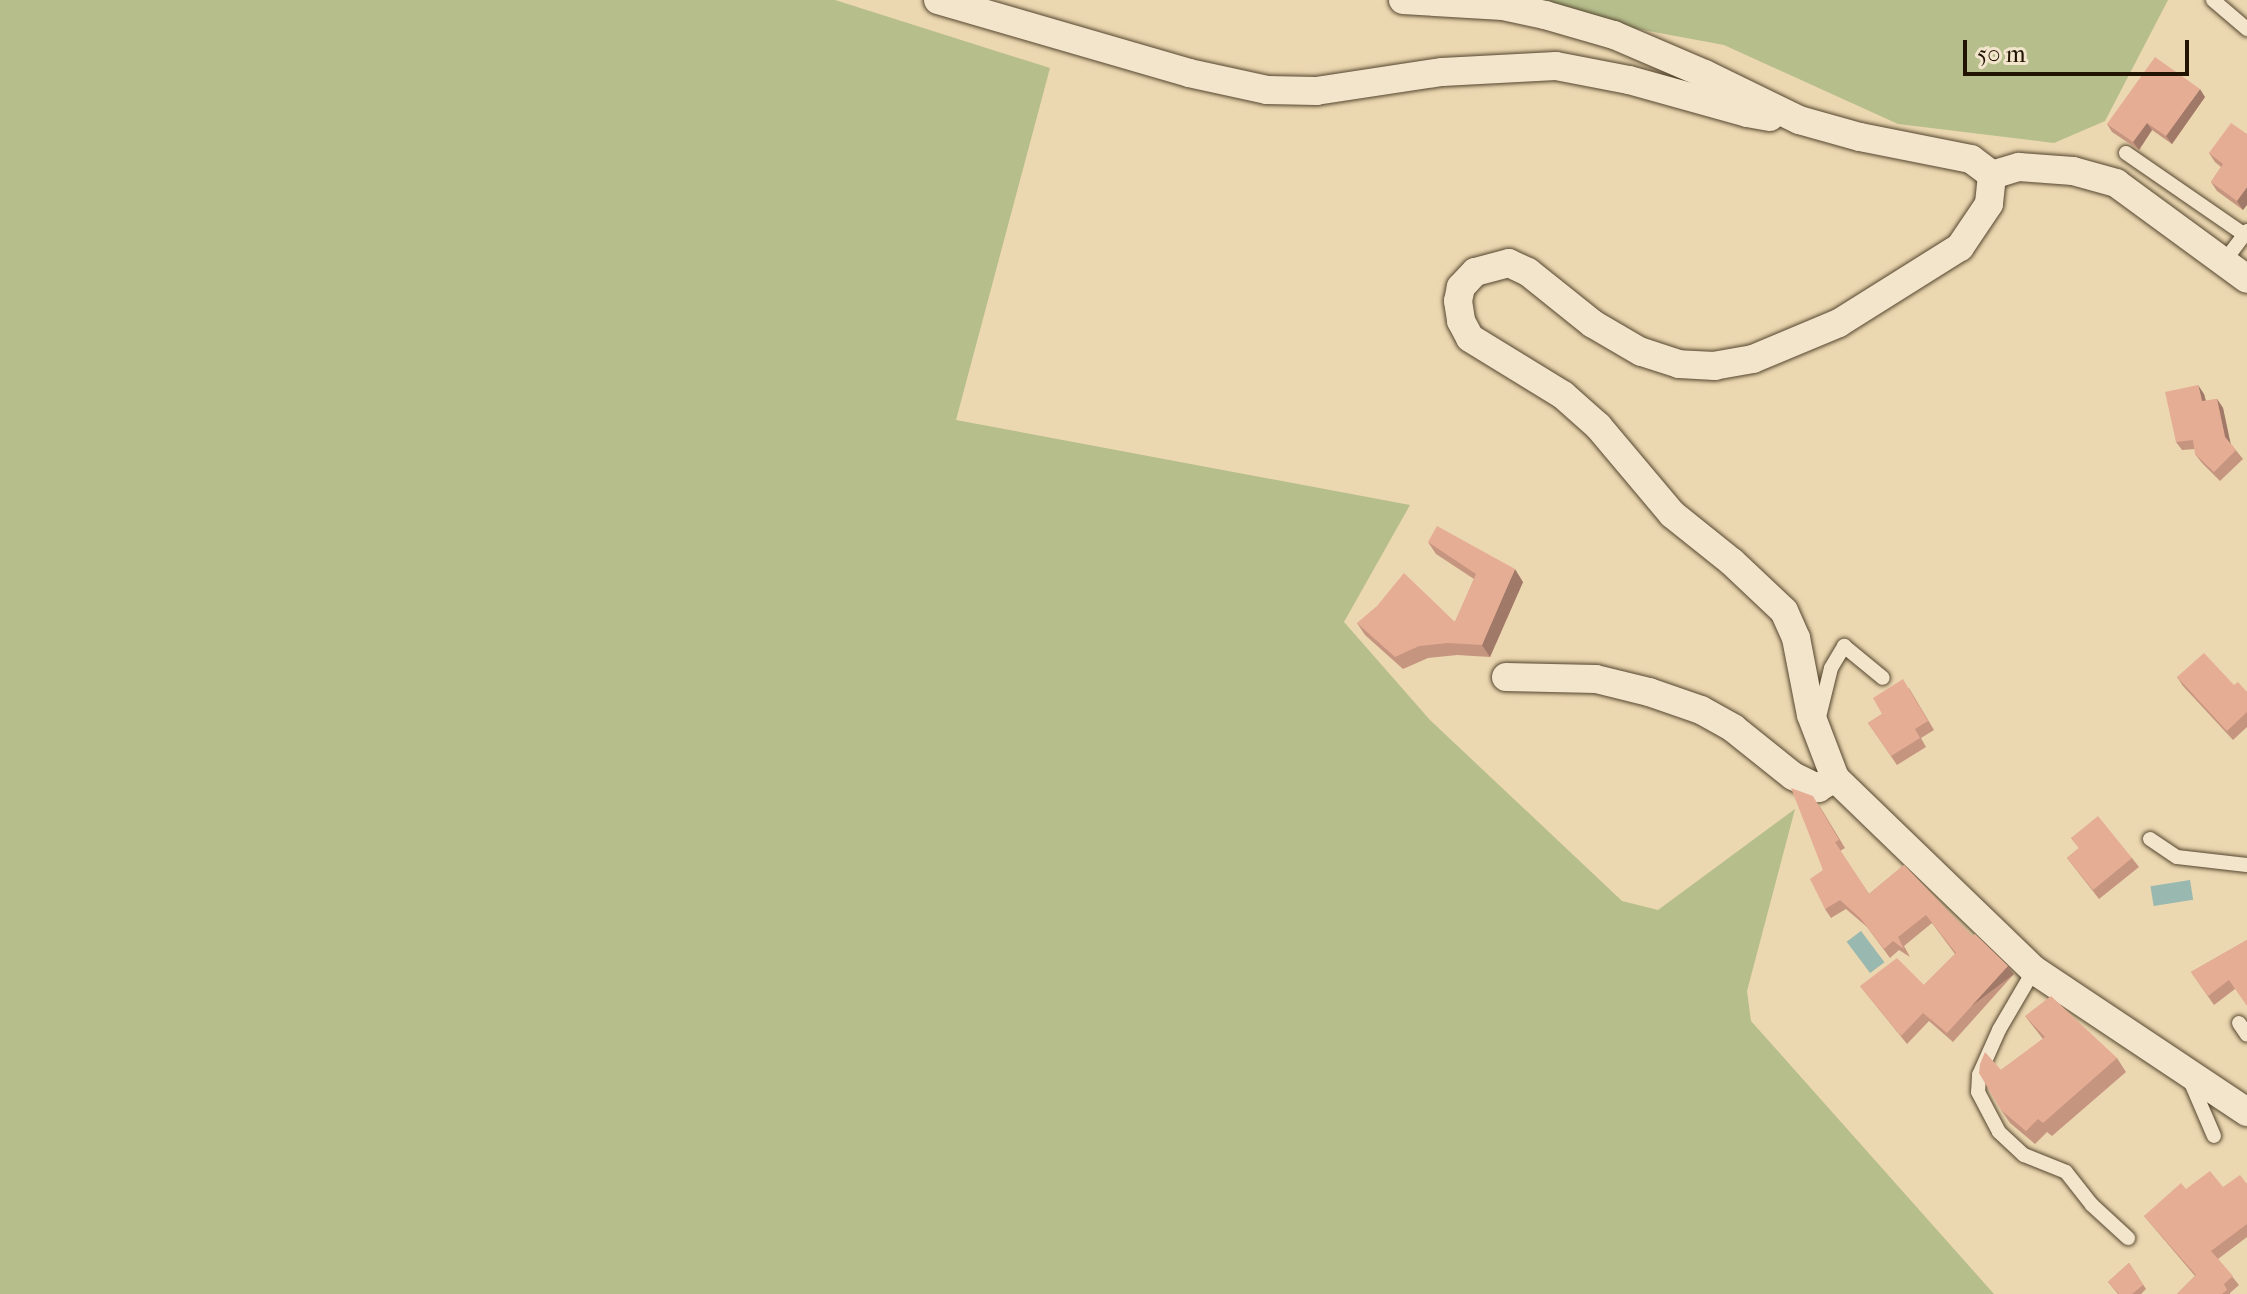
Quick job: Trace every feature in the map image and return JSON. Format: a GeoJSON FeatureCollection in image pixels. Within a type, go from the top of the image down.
{"type":"FeatureCollection","features":[{"type":"Feature","properties":{"kind":"street"},"geometry":{"type":"LineString","coordinates":[[938,0],[1189,73],[1267,90],[1316,91],[1442,72],[1556,66],[1629,80],[1747,113],[1799,120],[1860,137],[1971,159],[1992,175]]}},
{"type":"Feature","properties":{"kind":"street"},"geometry":{"type":"LineString","coordinates":[[1403,0],[1503,6],[1587,27],[1705,74],[1799,120]]}},
{"type":"Feature","properties":{"kind":"street"},"geometry":{"type":"LineString","coordinates":[[1992,175],[2019,167],[2073,171],[2116,183],[2247,279]]}},
{"type":"Feature","properties":{"kind":"street"},"geometry":{"type":"LineString","coordinates":[[1992,175],[1989,204],[1960,247],[1839,323],[1753,359],[1715,366],[1691,365],[1641,352],[1593,324],[1528,272],[1509,263],[1475,272],[1461,287],[1458,301],[1461,321],[1470,338],[1563,395],[1598,426],[1672,514],[1732,562],[1784,611],[1796,638],[1817,729],[1835,778],[2034,970],[2247,1112]]}},
{"type":"Feature","properties":{"kind":"street"},"geometry":{"type":"LineString","coordinates":[[1506,677],[1596,679],[1649,692],[1701,710],[1733,728],[1793,776],[1818,788],[1835,778]]}},
{"type":"Feature","properties":{"kind":"lane"},"geometry":{"type":"LineString","coordinates":[[2213,0],[2247,29]]}},
{"type":"Feature","properties":{"kind":"lane"},"geometry":{"type":"LineString","coordinates":[[2126,153],[2245,232],[2223,263]]}},
{"type":"Feature","properties":{"kind":"lane"},"geometry":{"type":"LineString","coordinates":[[1817,729],[1831,668],[1844,646],[1883,678]]}},
{"type":"Feature","properties":{"kind":"lane"},"geometry":{"type":"LineString","coordinates":[[2150,839],[2177,857],[2247,865]]}},
{"type":"Feature","properties":{"kind":"lane"},"geometry":{"type":"LineString","coordinates":[[2034,970],[1999,1030],[1979,1075],[1978,1092],[1999,1132],[2024,1155],[2066,1172],[2092,1205],[2128,1238]]}},
{"type":"Feature","properties":{"kind":"lane"},"geometry":{"type":"LineString","coordinates":[[2186,1070],[2214,1136]]}},
{"type":"Feature","properties":{"kind":"green space"},"geometry":{"type":"Polygon","coordinates":[[[0,0],[835,0],[1050,68],[956,420],[1410,505],[1344,622],[1430,720],[1622,901],[1658,910],[1795,809],[1747,991],[1751,1021],[1994,1294],[0,1294],[0,0]]]}},
{"type":"Feature","properties":{"kind":"green space"},"geometry":{"type":"Polygon","coordinates":[[[1480,0],[2168,0],[2105,121],[2054,143],[1898,124],[1724,45],[1480,0]]]}},
{"type":"Feature","properties":{"kind":"water"},"geometry":{"type":"Polygon","coordinates":[[[2190,880],[2193,900],[2154,906],[2150,886],[2190,880]]]}},
{"type":"Feature","properties":{"kind":"water"},"geometry":{"type":"Polygon","coordinates":[[[1861,931],[1884,962],[1870,973],[1847,942],[1861,931]]]}},
{"type":"Feature","properties":{"kind":"building"},"geometry":{"type":"Polygon","coordinates":[[[2155,57],[2200,89],[2166,136],[2147,123],[2133,142],[2107,124],[2155,57]]]}},
{"type":"Feature","properties":{"kind":"building"},"geometry":{"type":"Polygon","coordinates":[[[2231,123],[2247,134],[2247,187],[2237,201],[2211,182],[2223,164],[2209,153],[2231,123]]]}},
{"type":"Feature","properties":{"kind":"building"},"geometry":{"type":"Polygon","coordinates":[[[2198,385],[2202,401],[2217,399],[2225,437],[2236,450],[2214,472],[2195,454],[2193,440],[2176,442],[2165,392],[2198,385]]]}},
{"type":"Feature","properties":{"kind":"building"},"geometry":{"type":"Polygon","coordinates":[[[1437,526],[1515,569],[1482,645],[1448,643],[1419,646],[1395,657],[1357,623],[1377,606],[1404,573],[1455,622],[1476,574],[1428,542],[1437,526]]]}},
{"type":"Feature","properties":{"kind":"building"},"geometry":{"type":"Polygon","coordinates":[[[2204,653],[2234,685],[2238,682],[2247,692],[2247,712],[2227,731],[2177,677],[2204,653]]]}},
{"type":"Feature","properties":{"kind":"building"},"geometry":{"type":"Polygon","coordinates":[[[1903,679],[1928,721],[1915,729],[1920,738],[1891,756],[1868,723],[1882,714],[1873,698],[1903,679]]]}},
{"type":"Feature","properties":{"kind":"building"},"geometry":{"type":"Polygon","coordinates":[[[1791,788],[1813,796],[1839,840],[1835,842],[1869,894],[1904,865],[1972,936],[1975,934],[2008,966],[1947,1033],[1923,1013],[1901,1036],[1860,986],[1897,958],[1924,985],[1956,953],[1926,915],[1898,937],[1904,949],[1893,941],[1884,949],[1861,919],[1840,900],[1825,909],[1810,879],[1823,870],[1791,788]]]}},
{"type":"Feature","properties":{"kind":"building"},"geometry":{"type":"Polygon","coordinates":[[[2098,816],[2132,858],[2093,890],[2067,858],[2079,848],[2071,838],[2098,816]]]}},
{"type":"Feature","properties":{"kind":"building"},"geometry":{"type":"Polygon","coordinates":[[[2247,940],[2247,1006],[2229,980],[2208,996],[2191,972],[2247,940]]]}},
{"type":"Feature","properties":{"kind":"building"},"geometry":{"type":"Polygon","coordinates":[[[2051,996],[2117,1058],[2043,1123],[2038,1119],[2026,1131],[2001,1110],[1979,1073],[1980,1064],[1985,1052],[2001,1070],[2045,1037],[2025,1016],[2051,996]]]}},
{"type":"Feature","properties":{"kind":"building"},"geometry":{"type":"Polygon","coordinates":[[[2210,1171],[2223,1187],[2240,1175],[2247,1184],[2247,1224],[2211,1251],[2233,1276],[2224,1284],[2227,1290],[2222,1294],[2177,1294],[2196,1275],[2144,1216],[2181,1183],[2186,1189],[2210,1171]]]}},
{"type":"Feature","properties":{"kind":"building"},"geometry":{"type":"Polygon","coordinates":[[[2129,1263],[2143,1285],[2132,1294],[2119,1294],[2108,1282],[2129,1263]]]}}]}
